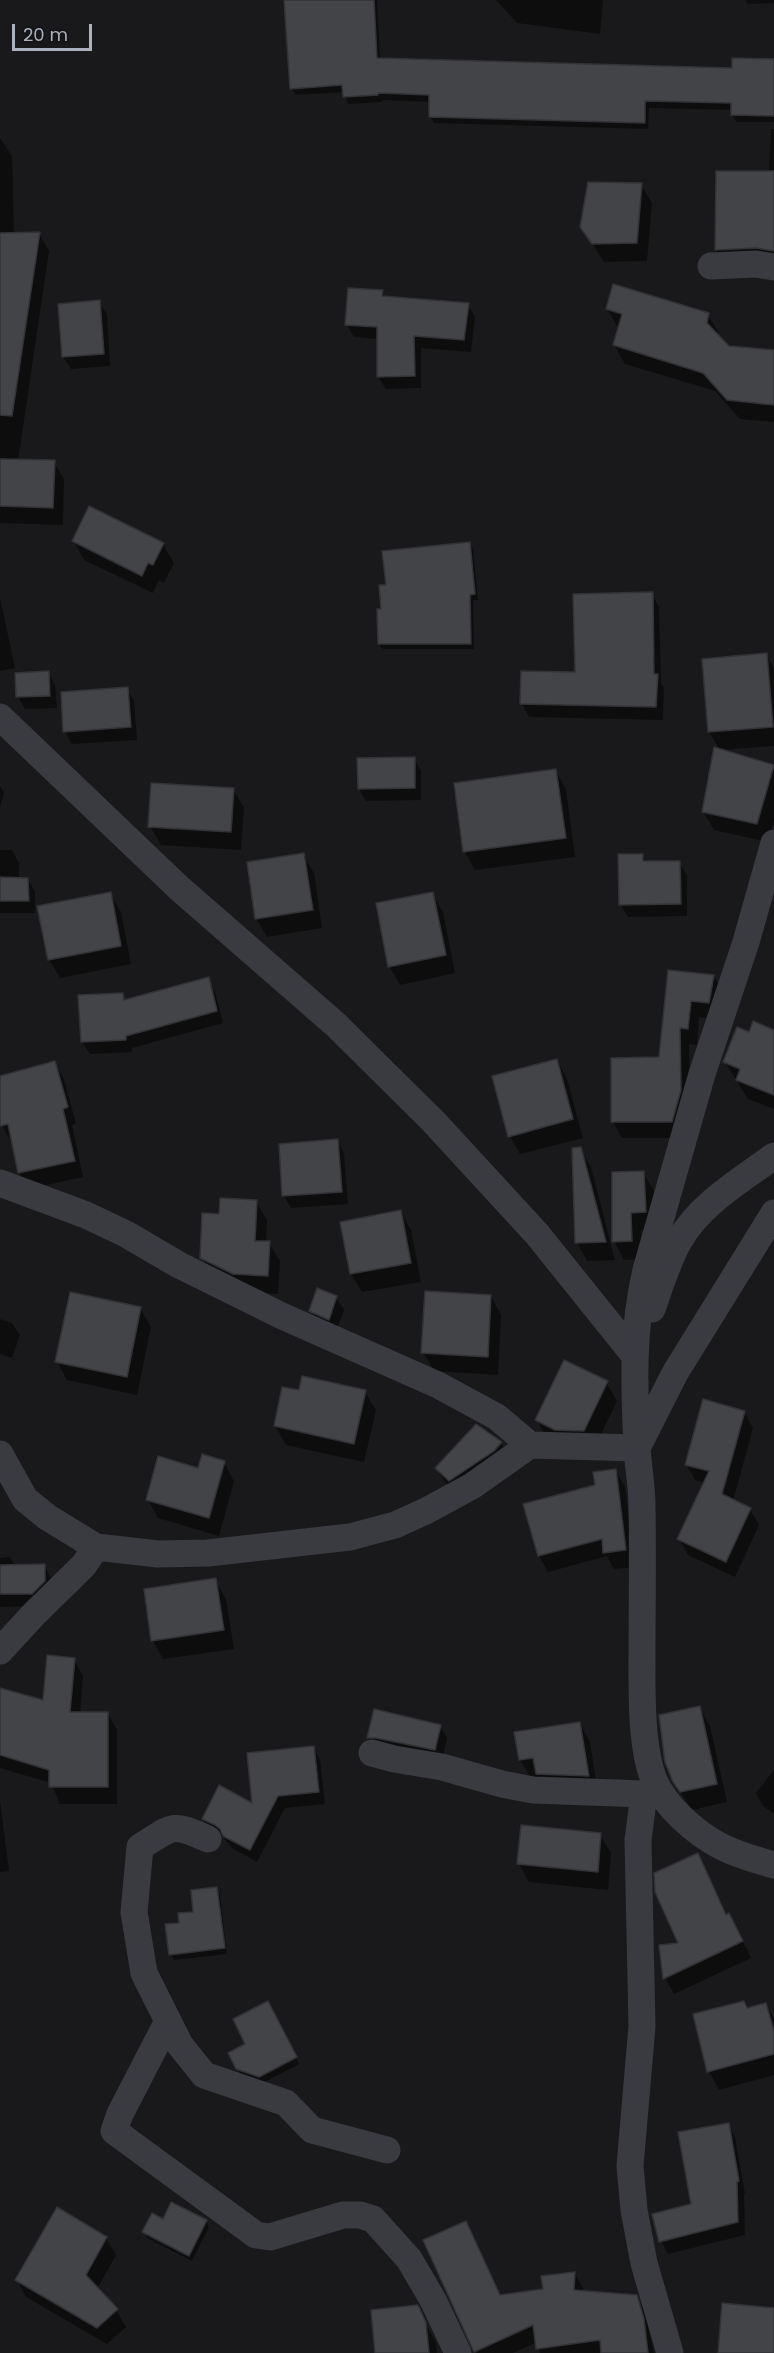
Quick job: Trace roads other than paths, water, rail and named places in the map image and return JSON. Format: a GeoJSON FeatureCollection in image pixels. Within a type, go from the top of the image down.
{"type":"FeatureCollection","features":[{"type":"Feature","properties":{"kind":"street"},"geometry":{"type":"LineString","coordinates":[[711,266],[756,264],[774,267]]}},
{"type":"Feature","properties":{"kind":"street"},"geometry":{"type":"LineString","coordinates":[[0,717],[179,888],[335,1024],[433,1121],[537,1234],[635,1356]]}},
{"type":"Feature","properties":{"kind":"street"},"geometry":{"type":"LineString","coordinates":[[670,2353],[644,2263],[634,2210],[630,2166],[642,2026],[638,1840],[651,1792],[645,1740],[642,1675],[642,1503],[637,1448],[635,1356],[638,1303],[702,1074],[746,942],[774,843]]}},
{"type":"Feature","properties":{"kind":"street"},"geometry":{"type":"LineString","coordinates":[[635,1356],[668,1264],[688,1227],[710,1203],[774,1156]]}},
{"type":"Feature","properties":{"kind":"street"},"geometry":{"type":"LineString","coordinates":[[0,1184],[86,1215],[126,1234],[179,1265],[282,1316],[438,1385],[497,1417],[530,1445]]}},
{"type":"Feature","properties":{"kind":"street"},"geometry":{"type":"LineString","coordinates":[[637,1448],[675,1373],[774,1213]]}},
{"type":"Feature","properties":{"kind":"street"},"geometry":{"type":"LineString","coordinates":[[0,1454],[25,1499],[47,1517],[96,1547],[158,1554],[208,1553],[350,1536],[394,1526],[472,1486],[530,1445],[637,1448]]}},
{"type":"Feature","properties":{"kind":"street"},"geometry":{"type":"LineString","coordinates":[[0,1652],[34,1614],[84,1565],[96,1547]]}},
{"type":"Feature","properties":{"kind":"street"},"geometry":{"type":"LineString","coordinates":[[372,1753],[442,1767],[533,1790],[651,1792],[708,1838],[730,1851],[774,1865]]}},
{"type":"Feature","properties":{"kind":"street"},"geometry":{"type":"LineString","coordinates":[[207,1839],[181,1827],[170,1828],[140,1847],[134,1912],[144,1973],[180,2044],[204,2075],[286,2103],[312,2130],[387,2150]]}},
{"type":"Feature","properties":{"kind":"street"},"geometry":{"type":"LineString","coordinates":[[168,2021],[120,2114],[114,2131],[256,2235],[270,2237],[343,2215],[360,2215],[373,2219],[409,2259],[433,2300],[458,2353]]}}]}
